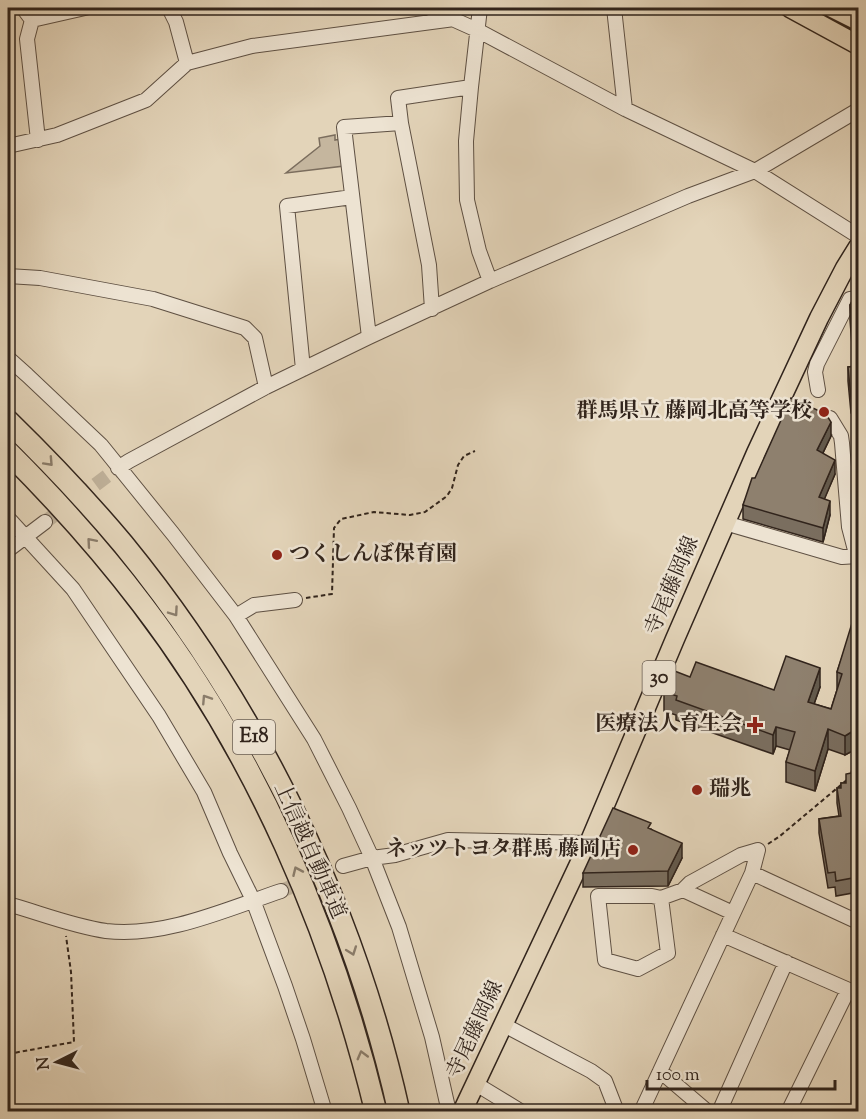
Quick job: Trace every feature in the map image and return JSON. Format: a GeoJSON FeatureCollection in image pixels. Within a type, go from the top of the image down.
{"type":"FeatureCollection","features":[{"type":"Feature","properties":{"kind":"highway","name":"上信越自動車道"},"geometry":{"type":"LineString","coordinates":[[8,421],[84,499],[162,594],[197,643],[262,751],[316,860],[341,922],[362,979],[399,1112]]}},
{"type":"Feature","properties":{"kind":"highway","name":"上信越自動車道"},"geometry":{"type":"LineString","coordinates":[[8,452],[66,512],[143,606],[212,707],[243,762],[287,849],[319,925],[358,1041],[376,1112]]}},
{"type":"Feature","properties":{"kind":"main road"},"geometry":{"type":"LineString","coordinates":[[790,8],[858,45]]}},
{"type":"Feature","properties":{"kind":"main road"},"geometry":{"type":"LineString","coordinates":[[832,8],[858,21]]}},
{"type":"Feature","properties":{"kind":"main road","name":"寺尾藤岡線"},"geometry":{"type":"LineString","coordinates":[[462,1112],[589,843],[756,453],[819,318],[858,247]]}},
{"type":"Feature","properties":{"kind":"street"},"geometry":{"type":"LineString","coordinates":[[38,140],[27,39],[28,12],[86,8]]}},
{"type":"Feature","properties":{"kind":"street"},"geometry":{"type":"LineString","coordinates":[[169,8],[176,22],[187,63]]}},
{"type":"Feature","properties":{"kind":"street"},"geometry":{"type":"LineString","coordinates":[[428,8],[477,30],[625,109],[755,171],[858,236]]}},
{"type":"Feature","properties":{"kind":"street"},"geometry":{"type":"LineString","coordinates":[[480,8],[466,141],[467,200],[479,251],[490,281]]}},
{"type":"Feature","properties":{"kind":"street"},"geometry":{"type":"LineString","coordinates":[[614,8],[625,109]]}},
{"type":"Feature","properties":{"kind":"street"},"geometry":{"type":"LineString","coordinates":[[8,146],[57,135],[146,100],[187,63],[252,46],[454,19]]}},
{"type":"Feature","properties":{"kind":"street"},"geometry":{"type":"LineString","coordinates":[[432,309],[429,265],[398,98],[471,87]]}},
{"type":"Feature","properties":{"kind":"street"},"geometry":{"type":"LineString","coordinates":[[118,468],[266,387],[369,337],[490,281],[688,196],[755,171],[858,110]]}},
{"type":"Feature","properties":{"kind":"street"},"geometry":{"type":"LineString","coordinates":[[369,337],[344,127],[401,123]]}},
{"type":"Feature","properties":{"kind":"street"},"geometry":{"type":"LineString","coordinates":[[303,369],[287,206],[352,197]]}},
{"type":"Feature","properties":{"kind":"street"},"geometry":{"type":"LineString","coordinates":[[8,276],[40,278],[153,299],[245,328],[255,338],[266,387]]}},
{"type":"Feature","properties":{"kind":"street"},"geometry":{"type":"LineString","coordinates":[[818,390],[815,372],[817,364],[850,299],[858,297]]}},
{"type":"Feature","properties":{"kind":"street"},"geometry":{"type":"LineString","coordinates":[[8,358],[101,446],[173,534],[236,616],[314,739],[350,808],[399,927],[432,1037],[449,1112]]}},
{"type":"Feature","properties":{"kind":"street"},"geometry":{"type":"LineString","coordinates":[[830,418],[841,436],[849,527],[855,550],[858,550]]}},
{"type":"Feature","properties":{"kind":"street"},"geometry":{"type":"LineString","coordinates":[[8,518],[73,589],[159,716],[204,792],[253,900],[285,986],[325,1112]]}},
{"type":"Feature","properties":{"kind":"street"},"geometry":{"type":"LineString","coordinates":[[8,550],[45,522]]}},
{"type":"Feature","properties":{"kind":"street"},"geometry":{"type":"LineString","coordinates":[[725,523],[842,557],[858,556]]}},
{"type":"Feature","properties":{"kind":"street"},"geometry":{"type":"LineString","coordinates":[[236,616],[254,605],[295,600]]}},
{"type":"Feature","properties":{"kind":"street"},"geometry":{"type":"LineString","coordinates":[[344,866],[448,840],[589,843]]}},
{"type":"Feature","properties":{"kind":"street"},"geometry":{"type":"LineString","coordinates":[[641,1112],[752,873],[758,850]]}},
{"type":"Feature","properties":{"kind":"street"},"geometry":{"type":"LineString","coordinates":[[661,898],[668,953],[638,969],[605,960],[598,896],[661,898],[683,890],[690,883],[741,855],[758,850]]}},
{"type":"Feature","properties":{"kind":"street"},"geometry":{"type":"LineString","coordinates":[[752,873],[858,922]]}},
{"type":"Feature","properties":{"kind":"street"},"geometry":{"type":"LineString","coordinates":[[683,890],[733,913]]}},
{"type":"Feature","properties":{"kind":"street"},"geometry":{"type":"LineString","coordinates":[[8,904],[64,922],[107,931],[158,930],[281,891]]}},
{"type":"Feature","properties":{"kind":"street"},"geometry":{"type":"LineString","coordinates":[[723,935],[853,992],[788,1112]]}},
{"type":"Feature","properties":{"kind":"street"},"geometry":{"type":"LineString","coordinates":[[719,1112],[786,962]]}},
{"type":"Feature","properties":{"kind":"street"},"geometry":{"type":"LineString","coordinates":[[504,1025],[591,1071],[605,1081],[617,1112]]}},
{"type":"Feature","properties":{"kind":"street"},"geometry":{"type":"LineString","coordinates":[[660,1071],[708,1112]]}},
{"type":"Feature","properties":{"kind":"street"},"geometry":{"type":"LineString","coordinates":[[476,1084],[522,1112]]}},
{"type":"Feature","properties":{"kind":"path"},"geometry":{"type":"LineString","coordinates":[[295,600],[332,594],[334,528],[342,519],[374,512],[410,515],[425,512],[447,496],[452,488],[458,465],[464,456],[475,451]]}},
{"type":"Feature","properties":{"kind":"path"},"geometry":{"type":"LineString","coordinates":[[758,850],[780,836],[852,776]]}},
{"type":"Feature","properties":{"kind":"path"},"geometry":{"type":"LineString","coordinates":[[8,1054],[74,1042],[71,972],[64,922]]}},
{"type":"Feature","properties":{"kind":"shaded area"},"geometry":{"type":"Polygon","coordinates":[[[335,135],[335,140],[341,139],[344,166],[286,173],[320,146],[319,138],[335,135]]]}},
{"type":"Feature","properties":{"kind":"building"},"geometry":{"type":"Polygon","coordinates":[[[858,293],[858,366],[856,344],[853,344],[850,305],[858,293]]]}},
{"type":"Feature","properties":{"kind":"building"},"geometry":{"type":"Polygon","coordinates":[[[858,366],[858,399],[851,399],[848,367],[858,366]]]}},
{"type":"Feature","properties":{"kind":"building"},"geometry":{"type":"Polygon","coordinates":[[[791,398],[826,414],[831,422],[817,450],[835,460],[819,497],[830,501],[823,528],[743,505],[752,478],[755,478],[791,398]]]}},
{"type":"Feature","properties":{"kind":"building"},"geometry":{"type":"Polygon","coordinates":[[[856,610],[858,611],[858,703],[856,702],[858,728],[845,736],[828,729],[815,771],[786,762],[795,732],[776,727],[773,735],[676,700],[677,696],[664,692],[672,670],[690,677],[696,662],[774,690],[786,656],[820,668],[808,702],[831,709],[842,674],[837,672],[856,610]]]}},
{"type":"Feature","properties":{"kind":"building"},"geometry":{"type":"Polygon","coordinates":[[[858,764],[858,877],[836,881],[835,872],[828,873],[819,819],[841,816],[837,788],[841,788],[841,783],[846,783],[846,774],[851,773],[858,764]]]}},
{"type":"Feature","properties":{"kind":"building","name":"ネッツトヨタ群馬 藤岡店"},"geometry":{"type":"Polygon","coordinates":[[[613,808],[651,823],[648,828],[682,843],[668,871],[583,873],[613,808]]]}},
{"type":"Feature","properties":{"kind":"tunnel"},"geometry":{"type":"LineString","coordinates":[[45,522],[118,468]]}},
{"type":"Feature","properties":{"kind":"tunnel"},"geometry":{"type":"LineString","coordinates":[[281,891],[343,866]]}},
{"type":"Feature","properties":{"kind":"place","name":"群馬県立 藤岡北高等学校"},"geometry":{"type":"Point","coordinates":[824,412]}},
{"type":"Feature","properties":{"kind":"place","name":"つくしんぼ保育園"},"geometry":{"type":"Point","coordinates":[277,555]}},
{"type":"Feature","properties":{"kind":"place","name":"医療法人育生会"},"geometry":{"type":"Point","coordinates":[755,725]}},
{"type":"Feature","properties":{"kind":"place","name":"瑞兆"},"geometry":{"type":"Point","coordinates":[697,790]}},
{"type":"Feature","properties":{"kind":"place","name":"ネッツトヨタ群馬 藤岡店"},"geometry":{"type":"Point","coordinates":[633,850]}}]}
